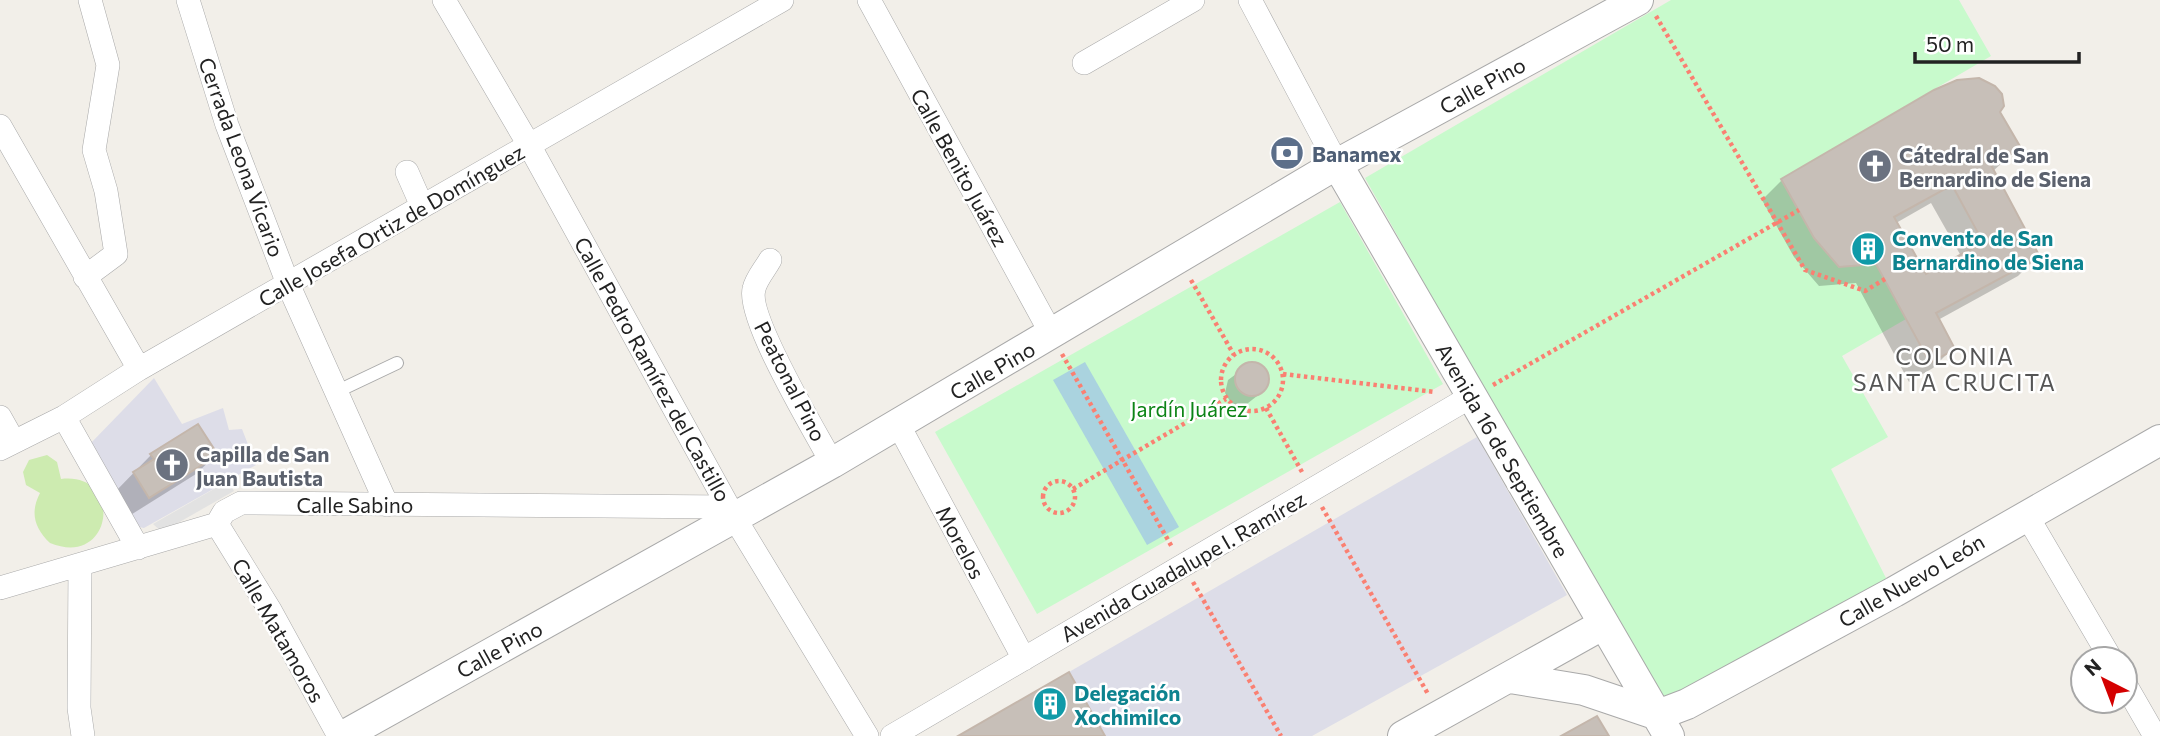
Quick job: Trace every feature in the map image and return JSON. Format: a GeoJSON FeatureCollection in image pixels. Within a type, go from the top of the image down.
{"type":"FeatureCollection","features":[{"type":"Feature","properties":{"kind":"street"},"geometry":{"type":"LineString","coordinates":[[85,277],[116,254],[106,191],[94,150],[108,65],[90,0]]}},
{"type":"Feature","properties":{"kind":"street","name":"Cerrada Leona Vicario"},"geometry":{"type":"LineString","coordinates":[[188,0],[227,125],[288,284],[387,505]]}},
{"type":"Feature","properties":{"kind":"street","name":"Calle Pedro Ramírez del Castillo"},"geometry":{"type":"LineString","coordinates":[[444,0],[529,145],[732,512],[867,736]]}},
{"type":"Feature","properties":{"kind":"street","name":"Calle Josefa Ortiz de Domínguez"},"geometry":{"type":"LineString","coordinates":[[7,446],[64,417],[139,369],[782,0]]}},
{"type":"Feature","properties":{"kind":"street","name":"Calle Benito Juárez"},"geometry":{"type":"LineString","coordinates":[[869,0],[1052,335]]}},
{"type":"Feature","properties":{"kind":"street"},"geometry":{"type":"LineString","coordinates":[[1084,62],[1193,0]]}},
{"type":"Feature","properties":{"kind":"street"},"geometry":{"type":"LineString","coordinates":[[1251,0],[1337,164]]}},
{"type":"Feature","properties":{"kind":"street","name":"Calle Pino"},"geometry":{"type":"LineString","coordinates":[[341,736],[732,512],[832,463],[1337,164],[1645,5]]}},
{"type":"Feature","properties":{"kind":"street"},"geometry":{"type":"LineString","coordinates":[[0,126],[10,171],[85,277],[139,369]]}},
{"type":"Feature","properties":{"kind":"street","name":"Avenida 16 de Septiembre"},"geometry":{"type":"LineString","coordinates":[[1337,164],[1664,726]]}},
{"type":"Feature","properties":{"kind":"street"},"geometry":{"type":"LineString","coordinates":[[407,172],[422,206]]}},
{"type":"Feature","properties":{"kind":"street","name":"Peatonal Pino"},"geometry":{"type":"LineString","coordinates":[[770,260],[753,290],[757,314],[787,380],[832,463]]}},
{"type":"Feature","properties":{"kind":"street","name":"Avenida Guadalupe I. Ramírez"},"geometry":{"type":"LineString","coordinates":[[892,736],[1472,396]]}},
{"type":"Feature","properties":{"kind":"street"},"geometry":{"type":"LineString","coordinates":[[0,417],[7,446]]}},
{"type":"Feature","properties":{"kind":"street"},"geometry":{"type":"LineString","coordinates":[[64,417],[138,548]]}},
{"type":"Feature","properties":{"kind":"street","name":"Morelos"},"geometry":{"type":"LineString","coordinates":[[898,424],[1024,659]]}},
{"type":"Feature","properties":{"kind":"street","name":"Calle Nuevo León"},"geometry":{"type":"LineString","coordinates":[[1664,726],[1686,704],[1894,592],[2026,514],[2160,440]]}},
{"type":"Feature","properties":{"kind":"street","name":"Calle Sabino"},"geometry":{"type":"LineString","coordinates":[[0,588],[217,524],[224,512],[241,503],[732,512]]}},
{"type":"Feature","properties":{"kind":"street"},"geometry":{"type":"LineString","coordinates":[[2026,514],[2103,645]]}},
{"type":"Feature","properties":{"kind":"street","name":"Calle Matamoros"},"geometry":{"type":"LineString","coordinates":[[217,524],[270,610],[341,736]]}},
{"type":"Feature","properties":{"kind":"street"},"geometry":{"type":"LineString","coordinates":[[80,565],[79,708],[83,736]]}},
{"type":"Feature","properties":{"kind":"street"},"geometry":{"type":"LineString","coordinates":[[1403,736],[1604,624]]}},
{"type":"Feature","properties":{"kind":"street"},"geometry":{"type":"LineString","coordinates":[[1510,678],[1584,690],[1664,726]]}},
{"type":"Feature","properties":{"kind":"street"},"geometry":{"type":"LineString","coordinates":[[2139,708],[2155,736]]}},
{"type":"Feature","properties":{"kind":"lane"},"geometry":{"type":"LineString","coordinates":[[338,391],[397,363]]}},
{"type":"Feature","properties":{"kind":"path"},"geometry":{"type":"LineString","coordinates":[[1645,5],[1805,270],[1865,291],[1885,279]]}},
{"type":"Feature","properties":{"kind":"path"},"geometry":{"type":"LineString","coordinates":[[1283,374],[1472,396],[1799,210]]}},
{"type":"Feature","properties":{"kind":"path"},"geometry":{"type":"LineString","coordinates":[[1178,258],[1234,355]]}},
{"type":"Feature","properties":{"kind":"path"},"geometry":{"type":"LineString","coordinates":[[1052,335],[1121,461],[1281,736]]}},
{"type":"Feature","properties":{"kind":"path"},"geometry":{"type":"LineString","coordinates":[[1243,350],[1264,351],[1279,364],[1283,374],[1281,394],[1266,408],[1246,411],[1226,398],[1221,382],[1222,372],[1234,355],[1243,350]]}},
{"type":"Feature","properties":{"kind":"path"},"geometry":{"type":"LineString","coordinates":[[1073,489],[1226,398]]}},
{"type":"Feature","properties":{"kind":"path"},"geometry":{"type":"LineString","coordinates":[[1266,408],[1441,715]]}},
{"type":"Feature","properties":{"kind":"path"},"geometry":{"type":"LineString","coordinates":[[1065,482],[1073,489],[1075,499],[1070,509],[1060,513],[1046,507],[1044,491],[1051,484],[1065,482]]}},
{"type":"Feature","properties":{"kind":"green space"},"geometry":{"type":"Polygon","coordinates":[[[1671,0],[1959,0],[1991,56],[1781,179],[1839,266],[1876,264],[1906,319],[1842,356],[1888,437],[1831,469],[1888,582],[1662,705],[1365,178],[1671,0]]]}},
{"type":"Feature","properties":{"kind":"green space","name":"Jardín Juárez"},"geometry":{"type":"Polygon","coordinates":[[[1340,202],[1443,384],[1037,614],[935,432],[1340,202]]]}},
{"type":"Feature","properties":{"kind":"green space"},"geometry":{"type":"Polygon","coordinates":[[[47,455],[57,462],[61,479],[81,481],[95,489],[102,503],[103,518],[98,532],[88,543],[71,547],[50,543],[37,526],[35,507],[40,493],[26,485],[23,472],[29,460],[47,455]]]}},
{"type":"Feature","properties":{"kind":"shaded area"},"geometry":{"type":"Polygon","coordinates":[[[154,378],[182,424],[223,408],[229,430],[242,429],[256,465],[144,528],[139,527],[90,444],[154,378]]]}},
{"type":"Feature","properties":{"kind":"shaded area"},"geometry":{"type":"Polygon","coordinates":[[[1477,437],[1567,595],[1312,736],[1105,736],[1069,672],[1477,437]]]}},
{"type":"Feature","properties":{"kind":"shaded area"},"geometry":{"type":"Polygon","coordinates":[[[228,481],[234,491],[162,532],[153,524],[228,481]]]}},
{"type":"Feature","properties":{"kind":"water"},"geometry":{"type":"Polygon","coordinates":[[[1085,362],[1179,527],[1147,545],[1053,380],[1085,362]]]}},
{"type":"Feature","properties":{"kind":"building"},"geometry":{"type":"Polygon","coordinates":[[[1979,78],[1995,86],[2002,94],[2004,106],[2000,112],[2021,148],[1991,165],[2040,257],[1936,313],[1955,349],[1930,363],[1876,264],[1839,267],[1814,238],[1781,179],[1934,90],[1957,80],[1979,78]],[[1952,185],[1894,217],[1926,274],[1983,242],[1952,185]]]}},
{"type":"Feature","properties":{"kind":"building"},"geometry":{"type":"Polygon","coordinates":[[[1252,362],[1264,367],[1269,379],[1264,391],[1252,396],[1240,391],[1235,379],[1240,367],[1252,362]]]}},
{"type":"Feature","properties":{"kind":"building","name":"Capilla de San Juan Bautista"},"geometry":{"type":"Polygon","coordinates":[[[198,424],[218,455],[149,498],[133,472],[154,459],[150,454],[198,424]]]}},
{"type":"Feature","properties":{"kind":"building","name":"Delegación Xochimilco"},"geometry":{"type":"Polygon","coordinates":[[[1069,672],[1105,736],[958,736],[1069,672]]]}},
{"type":"Feature","properties":{"kind":"building"},"geometry":{"type":"Polygon","coordinates":[[[1597,716],[1609,736],[1561,736],[1597,716]]]}},
{"type":"Feature","properties":{"kind":"place","name":"Banamex"},"geometry":{"type":"Point","coordinates":[1287,153]}},
{"type":"Feature","properties":{"kind":"place","name":"Cátedral de San Bernardino de Siena"},"geometry":{"type":"Point","coordinates":[1875,166]}},
{"type":"Feature","properties":{"kind":"place","name":"Convento de San Bernardino de Siena"},"geometry":{"type":"Point","coordinates":[1868,249]}},
{"type":"Feature","properties":{"kind":"place","name":"Capilla de San Juan Bautista"},"geometry":{"type":"Point","coordinates":[172,465]}},
{"type":"Feature","properties":{"kind":"place","name":"Delegación Xochimilco"},"geometry":{"type":"Point","coordinates":[1050,704]}},
{"type":"Feature","properties":{"kind":"district","name":"COLONIA SANTA CRUCITA"},"geometry":{"type":"Point","coordinates":[1955,369]}}]}
